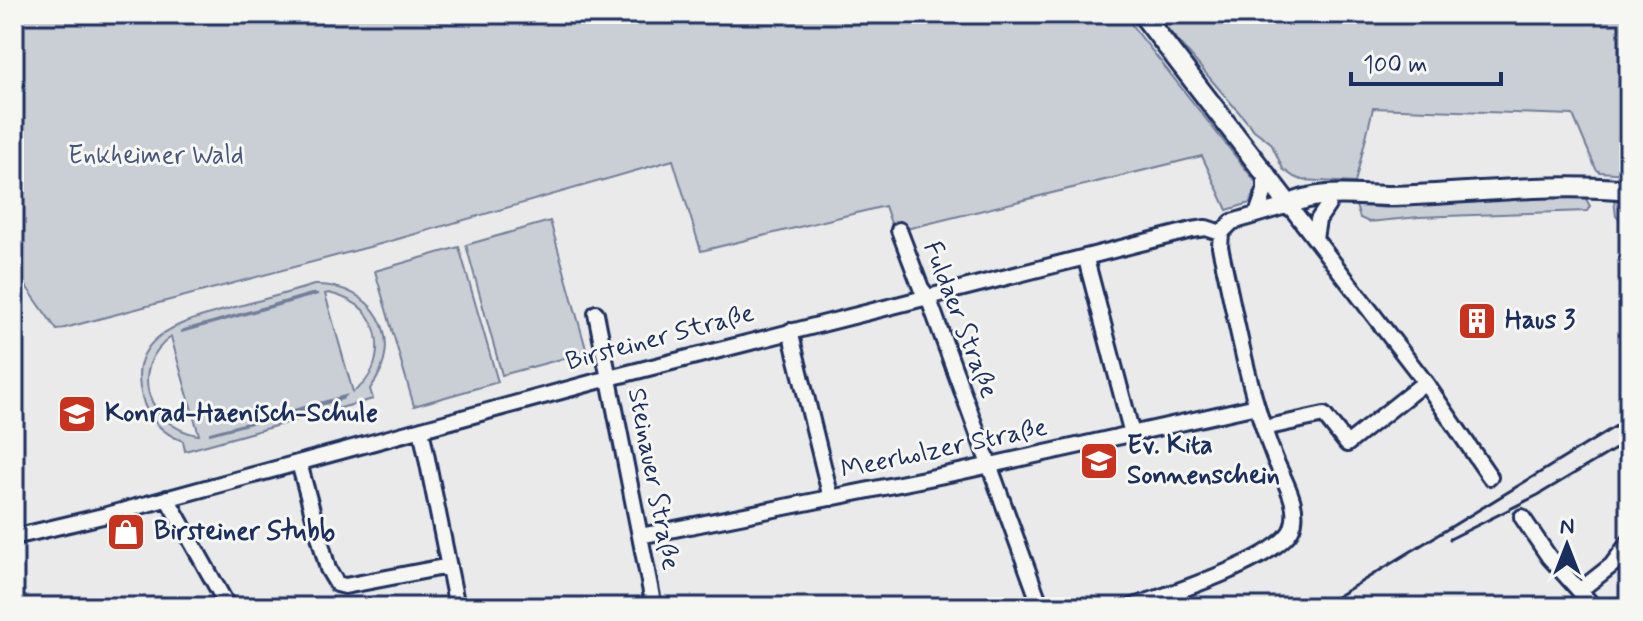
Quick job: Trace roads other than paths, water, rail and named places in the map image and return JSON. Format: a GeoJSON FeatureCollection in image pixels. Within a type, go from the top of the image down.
{"type":"FeatureCollection","features":[{"type":"Feature","properties":{"kind":"main road"},"geometry":{"type":"LineString","coordinates":[[1142,14],[1289,205]]}},
{"type":"Feature","properties":{"kind":"main road"},"geometry":{"type":"LineString","coordinates":[[1265,175],[1290,190],[1322,201],[1549,187],[1629,190]]}},
{"type":"Feature","properties":{"kind":"main road","name":"Birsteiner Straße"},"geometry":{"type":"LineString","coordinates":[[1289,205],[1322,201]]}},
{"type":"Feature","properties":{"kind":"street"},"geometry":{"type":"LineString","coordinates":[[1257,214],[1264,196],[1265,175]]}},
{"type":"Feature","properties":{"kind":"street"},"geometry":{"type":"LineString","coordinates":[[1315,238],[1322,201]]}},
{"type":"Feature","properties":{"kind":"street"},"geometry":{"type":"LineString","coordinates":[[1289,205],[1425,382],[1490,477]]}},
{"type":"Feature","properties":{"kind":"street","name":"Birsteiner Straße"},"geometry":{"type":"LineString","coordinates":[[14,537],[790,331],[1192,230],[1213,229],[1221,233],[1228,225],[1289,205]]}},
{"type":"Feature","properties":{"kind":"street","name":"Fuldaer Straße"},"geometry":{"type":"LineString","coordinates":[[899,230],[921,288],[928,297],[1041,607]]}},
{"type":"Feature","properties":{"kind":"street"},"geometry":{"type":"LineString","coordinates":[[1131,607],[1215,576],[1276,547],[1288,536],[1294,519],[1292,503],[1257,406],[1220,247],[1221,233]]}},
{"type":"Feature","properties":{"kind":"street"},"geometry":{"type":"LineString","coordinates":[[1086,259],[1132,434]]}},
{"type":"Feature","properties":{"kind":"street","name":"Steinauer Straße"},"geometry":{"type":"LineString","coordinates":[[596,313],[654,607]]}},
{"type":"Feature","properties":{"kind":"street"},"geometry":{"type":"LineString","coordinates":[[790,331],[831,498]]}},
{"type":"Feature","properties":{"kind":"street"},"geometry":{"type":"LineString","coordinates":[[1264,428],[1324,415],[1347,444],[1425,382]]}},
{"type":"Feature","properties":{"kind":"street","name":"Meerholzer Straße"},"geometry":{"type":"LineString","coordinates":[[640,536],[1257,406]]}},
{"type":"Feature","properties":{"kind":"street"},"geometry":{"type":"LineString","coordinates":[[421,429],[457,607]]}},
{"type":"Feature","properties":{"kind":"street"},"geometry":{"type":"LineString","coordinates":[[299,463],[328,569],[337,584],[345,586],[449,566]]}},
{"type":"Feature","properties":{"kind":"street"},"geometry":{"type":"LineString","coordinates":[[167,498],[228,607]]}},
{"type":"Feature","properties":{"kind":"street"},"geometry":{"type":"LineString","coordinates":[[1522,517],[1549,557],[1594,607]]}},
{"type":"Feature","properties":{"kind":"street"},"geometry":{"type":"LineString","coordinates":[[1579,591],[1612,565],[1629,542]]}},
{"type":"Feature","properties":{"kind":"railway"},"geometry":{"type":"LineString","coordinates":[[1320,607],[1629,418]]}},
{"type":"Feature","properties":{"kind":"railway"},"geometry":{"type":"LineString","coordinates":[[1450,539],[1538,495],[1629,441]]}},
{"type":"Feature","properties":{"kind":"place","name":"Haus 3"},"geometry":{"type":"Point","coordinates":[1477,321]}},
{"type":"Feature","properties":{"kind":"place","name":"Konrad-Haenisch-Schule"},"geometry":{"type":"Point","coordinates":[77,414]}},
{"type":"Feature","properties":{"kind":"place","name":"Ev. Kita Sonnenschein"},"geometry":{"type":"Point","coordinates":[1099,461]}},
{"type":"Feature","properties":{"kind":"place","name":"Birsteiner Stubb"},"geometry":{"type":"Point","coordinates":[126,532]}},
{"type":"Feature","properties":{"kind":"park label","name":"Enkheimer Wald"},"geometry":{"type":"Point","coordinates":[156,156]}}]}
